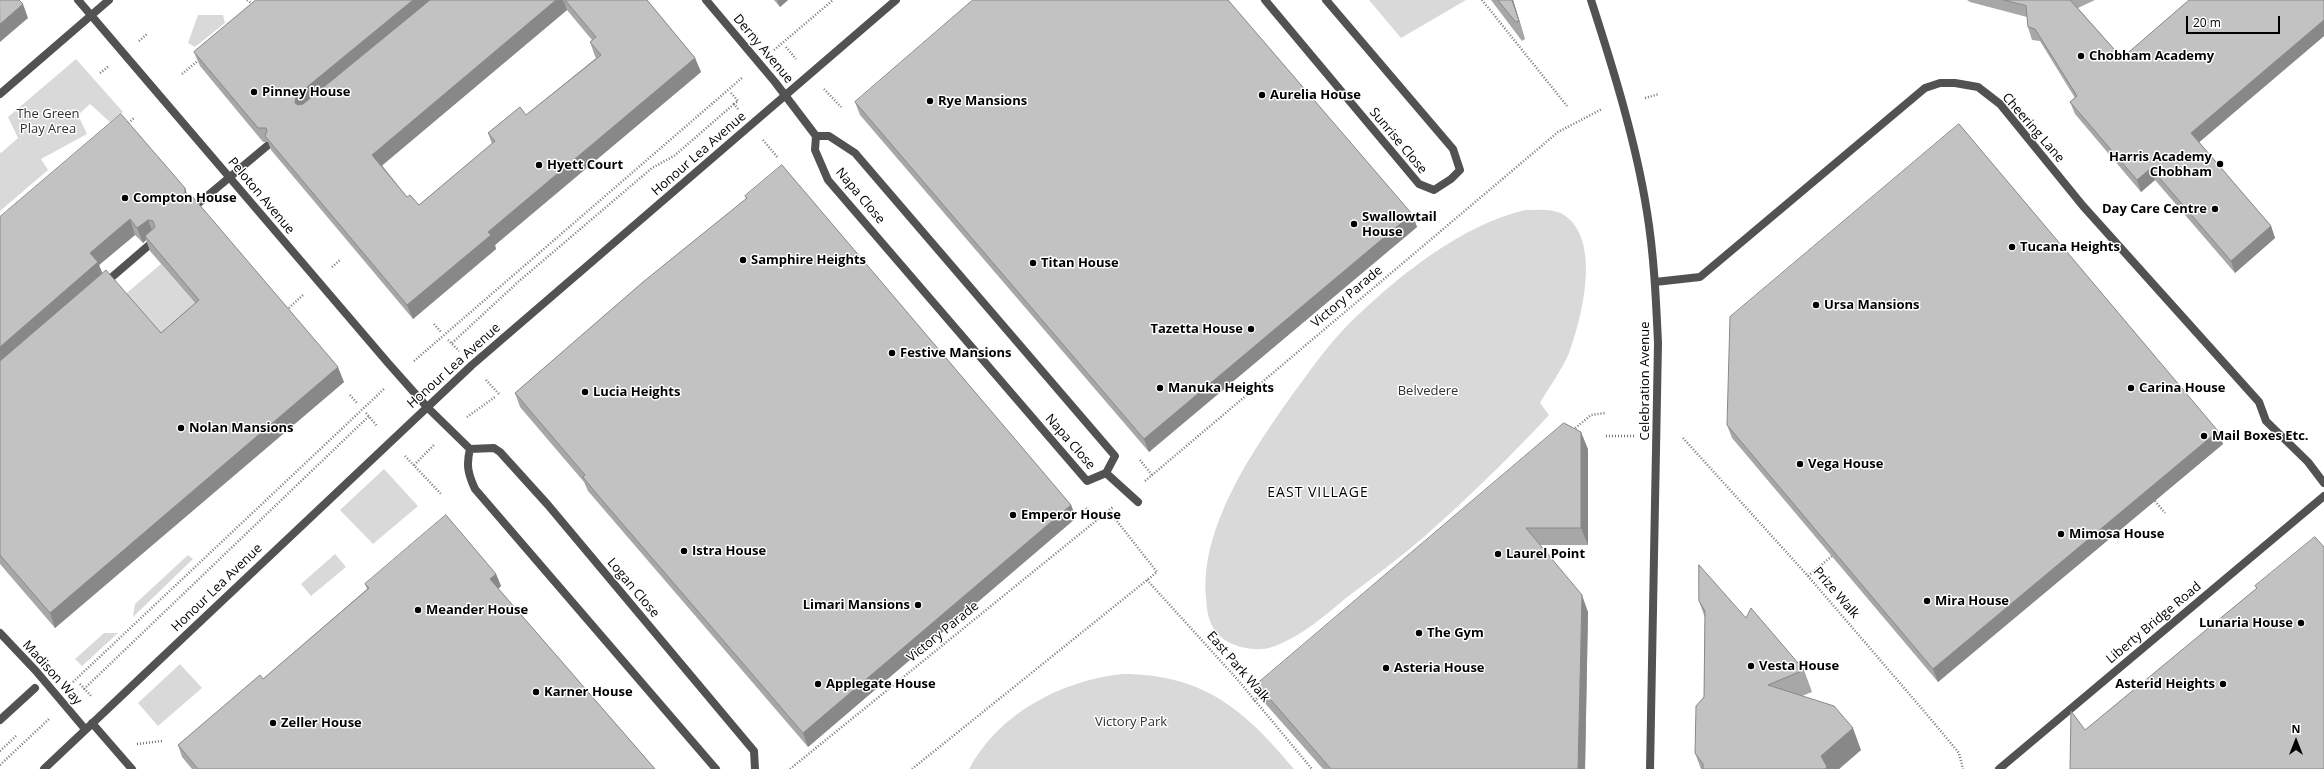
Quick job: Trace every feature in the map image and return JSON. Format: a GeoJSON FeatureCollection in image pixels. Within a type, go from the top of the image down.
{"type":"FeatureCollection","features":[{"type":"Feature","properties":{"kind":"street","name":"Peloton Avenue"},"geometry":{"type":"LineString","coordinates":[[78,0],[427,406]]}},
{"type":"Feature","properties":{"kind":"street"},"geometry":{"type":"LineString","coordinates":[[0,94],[109,0]]}},
{"type":"Feature","properties":{"kind":"street","name":"Derny Avenue"},"geometry":{"type":"LineString","coordinates":[[706,0],[785,96]]}},
{"type":"Feature","properties":{"kind":"street","name":"Honour Lea Avenue"},"geometry":{"type":"LineString","coordinates":[[44,769],[472,365],[896,0]]}},
{"type":"Feature","properties":{"kind":"street","name":"Sunrise Close"},"geometry":{"type":"LineString","coordinates":[[1265,0],[1419,184],[1434,190],[1451,180],[1460,170],[1453,150],[1326,0]]}},
{"type":"Feature","properties":{"kind":"street","name":"Celebration Avenue"},"geometry":{"type":"LineString","coordinates":[[1591,0],[1631,138],[1644,197],[1655,282],[1658,343],[1650,769]]}},
{"type":"Feature","properties":{"kind":"street","name":"Cheering Lane"},"geometry":{"type":"LineString","coordinates":[[1655,282],[1700,277],[1925,88],[1940,83],[1955,83],[1978,88],[2000,104],[2083,206],[2259,402],[2266,421],[2308,462],[2324,482]]}},
{"type":"Feature","properties":{"kind":"street"},"geometry":{"type":"LineString","coordinates":[[785,96],[816,136]]}},
{"type":"Feature","properties":{"kind":"street","name":"Napa Close"},"geometry":{"type":"LineString","coordinates":[[816,136],[829,136],[855,153],[894,197],[1115,456],[1106,473],[1087,481],[874,232],[828,180],[815,150],[816,136]]}},
{"type":"Feature","properties":{"kind":"street"},"geometry":{"type":"LineString","coordinates":[[194,207],[267,146]]}},
{"type":"Feature","properties":{"kind":"street"},"geometry":{"type":"LineString","coordinates":[[867,237],[874,232]]}},
{"type":"Feature","properties":{"kind":"street"},"geometry":{"type":"LineString","coordinates":[[101,286],[155,240]]}},
{"type":"Feature","properties":{"kind":"street"},"geometry":{"type":"LineString","coordinates":[[427,406],[470,449],[467,460],[467,472],[475,488],[716,769]]}},
{"type":"Feature","properties":{"kind":"street","name":"Logan Close"},"geometry":{"type":"LineString","coordinates":[[470,449],[494,448],[500,452],[548,505],[754,751],[756,763],[755,769]]}},
{"type":"Feature","properties":{"kind":"street"},"geometry":{"type":"LineString","coordinates":[[1106,473],[1138,502]]}},
{"type":"Feature","properties":{"kind":"street","name":"Liberty Bridge Road"},"geometry":{"type":"LineString","coordinates":[[1999,769],[2324,496]]}},
{"type":"Feature","properties":{"kind":"street","name":"Madison Way"},"geometry":{"type":"LineString","coordinates":[[0,633],[85,729]]}},
{"type":"Feature","properties":{"kind":"street"},"geometry":{"type":"LineString","coordinates":[[0,720],[35,688]]}},
{"type":"Feature","properties":{"kind":"street"},"geometry":{"type":"LineString","coordinates":[[92,723],[132,769]]}},
{"type":"Feature","properties":{"kind":"path"},"geometry":{"type":"LineString","coordinates":[[247,0],[259,9]]}},
{"type":"Feature","properties":{"kind":"path"},"geometry":{"type":"LineString","coordinates":[[58,697],[399,375],[833,0]]}},
{"type":"Feature","properties":{"kind":"path"},"geometry":{"type":"LineString","coordinates":[[1482,0],[1567,106]]}},
{"type":"Feature","properties":{"kind":"path"},"geometry":{"type":"LineString","coordinates":[[139,41],[147,34]]}},
{"type":"Feature","properties":{"kind":"path"},"geometry":{"type":"LineString","coordinates":[[786,47],[799,62]]}},
{"type":"Feature","properties":{"kind":"path"},"geometry":{"type":"LineString","coordinates":[[182,74],[206,54]]}},
{"type":"Feature","properties":{"kind":"path"},"geometry":{"type":"LineString","coordinates":[[100,73],[109,65]]}},
{"type":"Feature","properties":{"kind":"path"},"geometry":{"type":"LineString","coordinates":[[822,88],[841,107]]}},
{"type":"Feature","properties":{"kind":"path"},"geometry":{"type":"LineString","coordinates":[[452,343],[518,282],[652,168],[674,156],[738,101],[731,93]]}},
{"type":"Feature","properties":{"kind":"path"},"geometry":{"type":"LineString","coordinates":[[1645,98],[1659,94]]}},
{"type":"Feature","properties":{"kind":"path"},"geometry":{"type":"LineString","coordinates":[[734,104],[740,111]]}},
{"type":"Feature","properties":{"kind":"path","name":"Victory Parade"},"geometry":{"type":"LineString","coordinates":[[790,769],[1130,494],[1558,132],[1605,108]]}},
{"type":"Feature","properties":{"kind":"path"},"geometry":{"type":"LineString","coordinates":[[123,127],[135,117]]}},
{"type":"Feature","properties":{"kind":"path"},"geometry":{"type":"LineString","coordinates":[[760,136],[778,158]]}},
{"type":"Feature","properties":{"kind":"path"},"geometry":{"type":"LineString","coordinates":[[332,268],[341,259]]}},
{"type":"Feature","properties":{"kind":"path"},"geometry":{"type":"LineString","coordinates":[[289,308],[305,293]]}},
{"type":"Feature","properties":{"kind":"path"},"geometry":{"type":"LineString","coordinates":[[434,324],[441,332]]}},
{"type":"Feature","properties":{"kind":"path"},"geometry":{"type":"LineString","coordinates":[[448,340],[459,351]]}},
{"type":"Feature","properties":{"kind":"path"},"geometry":{"type":"LineString","coordinates":[[484,379],[499,394]]}},
{"type":"Feature","properties":{"kind":"path"},"geometry":{"type":"LineString","coordinates":[[350,396],[358,404]]}},
{"type":"Feature","properties":{"kind":"path"},"geometry":{"type":"LineString","coordinates":[[467,417],[495,397]]}},
{"type":"Feature","properties":{"kind":"path"},"geometry":{"type":"LineString","coordinates":[[366,413],[379,428]]}},
{"type":"Feature","properties":{"kind":"path"},"geometry":{"type":"LineString","coordinates":[[1566,435],[1591,415],[1605,413]]}},
{"type":"Feature","properties":{"kind":"path"},"geometry":{"type":"LineString","coordinates":[[84,689],[369,416]]}},
{"type":"Feature","properties":{"kind":"path"},"geometry":{"type":"LineString","coordinates":[[1606,436],[1635,436]]}},
{"type":"Feature","properties":{"kind":"path","name":"Prize Walk"},"geometry":{"type":"LineString","coordinates":[[1683,438],[1808,576],[1959,753],[1963,769]]}},
{"type":"Feature","properties":{"kind":"path"},"geometry":{"type":"LineString","coordinates":[[414,465],[435,444]]}},
{"type":"Feature","properties":{"kind":"path"},"geometry":{"type":"LineString","coordinates":[[404,454],[442,495]]}},
{"type":"Feature","properties":{"kind":"path"},"geometry":{"type":"LineString","coordinates":[[1140,460],[1152,475]]}},
{"type":"Feature","properties":{"kind":"path"},"geometry":{"type":"LineString","coordinates":[[2155,501],[2165,513]]}},
{"type":"Feature","properties":{"kind":"path"},"geometry":{"type":"LineString","coordinates":[[1086,508],[1096,521]]}},
{"type":"Feature","properties":{"kind":"path"},"geometry":{"type":"LineString","coordinates":[[912,769],[1157,572],[1109,511]]}},
{"type":"Feature","properties":{"kind":"path"},"geometry":{"type":"LineString","coordinates":[[1808,576],[1832,556]]}},
{"type":"Feature","properties":{"kind":"path","name":"East Park Walk"},"geometry":{"type":"LineString","coordinates":[[1147,580],[1312,769]]}},
{"type":"Feature","properties":{"kind":"path"},"geometry":{"type":"LineString","coordinates":[[80,684],[93,698]]}},
{"type":"Feature","properties":{"kind":"path"},"geometry":{"type":"LineString","coordinates":[[1254,701],[1265,691]]}},
{"type":"Feature","properties":{"kind":"path"},"geometry":{"type":"LineString","coordinates":[[0,765],[53,715]]}},
{"type":"Feature","properties":{"kind":"path"},"geometry":{"type":"LineString","coordinates":[[0,751],[22,730]]}},
{"type":"Feature","properties":{"kind":"path"},"geometry":{"type":"LineString","coordinates":[[135,744],[162,741]]}},
{"type":"Feature","properties":{"kind":"green space"},"geometry":{"type":"Polygon","coordinates":[[[1369,0],[1466,0],[1401,38],[1369,0]]]}},
{"type":"Feature","properties":{"kind":"green space"},"geometry":{"type":"Polygon","coordinates":[[[198,15],[223,15],[225,23],[195,47],[188,43],[198,15]]]}},
{"type":"Feature","properties":{"kind":"green space","name":"The Green Play Area"},"geometry":{"type":"Polygon","coordinates":[[[76,59],[123,112],[110,122],[90,104],[78,115],[87,134],[41,159],[48,170],[0,211],[0,152],[1,153],[18,138],[8,117],[76,59]]]}},
{"type":"Feature","properties":{"kind":"green space","name":"Belvedere"},"geometry":{"type":"Polygon","coordinates":[[[1525,210],[1550,210],[1564,215],[1576,227],[1583,242],[1586,260],[1586,280],[1583,301],[1574,338],[1563,366],[1540,403],[1549,415],[1488,477],[1425,536],[1304,631],[1283,643],[1260,649],[1241,647],[1225,640],[1216,632],[1210,622],[1207,610],[1206,570],[1212,543],[1221,515],[1233,488],[1279,413],[1317,361],[1341,332],[1395,282],[1435,252],[1456,239],[1501,217],[1525,210]]]}},
{"type":"Feature","properties":{"kind":"green space"},"geometry":{"type":"Polygon","coordinates":[[[161,264],[205,315],[166,348],[122,297],[161,264]]]}},
{"type":"Feature","properties":{"kind":"green space"},"geometry":{"type":"Polygon","coordinates":[[[384,469],[418,506],[373,544],[340,510],[384,469]]]}},
{"type":"Feature","properties":{"kind":"green space"},"geometry":{"type":"Polygon","coordinates":[[[335,554],[346,567],[311,596],[301,584],[335,554]]]}},
{"type":"Feature","properties":{"kind":"green space"},"geometry":{"type":"Polygon","coordinates":[[[188,555],[193,559],[133,617],[135,604],[188,555]]]}},
{"type":"Feature","properties":{"kind":"green space"},"geometry":{"type":"Polygon","coordinates":[[[104,633],[118,633],[82,666],[75,659],[104,633]]]}},
{"type":"Feature","properties":{"kind":"green space"},"geometry":{"type":"Polygon","coordinates":[[[180,664],[202,688],[158,726],[138,703],[180,664]]]}},
{"type":"Feature","properties":{"kind":"green space","name":"Victory Park"},"geometry":{"type":"Polygon","coordinates":[[[1122,674],[1151,676],[1176,680],[1199,688],[1220,699],[1257,729],[1294,769],[969,769],[982,749],[997,732],[1015,716],[1034,703],[1055,692],[1077,684],[1122,674]]]}},
{"type":"Feature","properties":{"kind":"building"},"geometry":{"type":"Polygon","coordinates":[[[0,0],[19,0],[23,4],[0,24],[0,0]]]}},
{"type":"Feature","properties":{"kind":"building"},"geometry":{"type":"Polygon","coordinates":[[[256,0],[413,0],[296,96],[295,103],[298,105],[303,104],[430,0],[556,0],[372,155],[407,197],[410,195],[419,205],[495,141],[488,133],[520,107],[526,115],[601,55],[590,42],[596,37],[565,0],[647,0],[695,58],[488,232],[491,235],[407,305],[265,136],[267,131],[266,128],[258,128],[194,52],[256,0]]]}},
{"type":"Feature","properties":{"kind":"building"},"geometry":{"type":"Polygon","coordinates":[[[973,0],[1228,0],[1412,214],[1144,439],[855,102],[973,0]]]}},
{"type":"Feature","properties":{"kind":"building"},"geometry":{"type":"Polygon","coordinates":[[[1498,0],[1512,0],[1519,21],[1516,22],[1498,0]]]}},
{"type":"Feature","properties":{"kind":"building"},"geometry":{"type":"Polygon","coordinates":[[[2004,0],[2070,0],[2122,58],[2189,0],[2324,0],[2324,20],[2191,133],[2271,226],[2231,261],[2151,168],[2137,180],[2070,102],[2077,96],[2035,29],[2028,27],[2026,6],[2004,0]]]}},
{"type":"Feature","properties":{"kind":"building"},"geometry":{"type":"Polygon","coordinates":[[[121,114],[185,188],[185,196],[192,196],[338,367],[50,613],[0,555],[0,361],[106,270],[161,333],[199,300],[145,236],[155,227],[153,221],[148,220],[137,228],[130,219],[90,253],[98,262],[0,347],[0,217],[121,114]]]}},
{"type":"Feature","properties":{"kind":"building"},"geometry":{"type":"Polygon","coordinates":[[[1959,124],[2218,431],[1933,669],[1727,425],[1730,317],[1959,124]]]}},
{"type":"Feature","properties":{"kind":"building"},"geometry":{"type":"Polygon","coordinates":[[[782,165],[1071,505],[803,733],[595,492],[583,477],[585,475],[515,393],[643,282],[747,198],[745,196],[782,165]]]}},
{"type":"Feature","properties":{"kind":"building"},"geometry":{"type":"Polygon","coordinates":[[[1564,423],[1581,432],[1581,528],[1526,528],[1582,595],[1578,769],[1331,769],[1257,684],[1564,423]]]}},
{"type":"Feature","properties":{"kind":"building"},"geometry":{"type":"Polygon","coordinates":[[[446,515],[496,574],[490,579],[655,769],[198,769],[178,745],[260,675],[263,679],[369,588],[365,584],[446,515]]]}},
{"type":"Feature","properties":{"kind":"building"},"geometry":{"type":"Polygon","coordinates":[[[2315,537],[2324,547],[2324,769],[2070,769],[2071,711],[2085,730],[2257,588],[2255,586],[2315,537]]]}},
{"type":"Feature","properties":{"kind":"building","name":"Vesta House"},"geometry":{"type":"Polygon","coordinates":[[[1699,565],[1746,618],[1751,608],[1804,670],[1768,685],[1834,706],[1853,728],[1821,756],[1827,767],[1825,769],[1703,769],[1703,764],[1695,753],[1696,706],[1704,697],[1705,611],[1699,601],[1699,565]]]}},
{"type":"Feature","properties":{"kind":"place","name":"Chobham Academy"},"geometry":{"type":"Point","coordinates":[2081,56]}},
{"type":"Feature","properties":{"kind":"place","name":"Pinney House"},"geometry":{"type":"Point","coordinates":[254,92]}},
{"type":"Feature","properties":{"kind":"place","name":"Aurelia House"},"geometry":{"type":"Point","coordinates":[1262,95]}},
{"type":"Feature","properties":{"kind":"place","name":"Rye Mansions"},"geometry":{"type":"Point","coordinates":[930,101]}},
{"type":"Feature","properties":{"kind":"place","name":"Harris Academy Chobham"},"geometry":{"type":"Point","coordinates":[2220,164]}},
{"type":"Feature","properties":{"kind":"place","name":"Hyett Court"},"geometry":{"type":"Point","coordinates":[539,165]}},
{"type":"Feature","properties":{"kind":"place","name":"Compton House"},"geometry":{"type":"Point","coordinates":[125,198]}},
{"type":"Feature","properties":{"kind":"place","name":"Day Care Centre"},"geometry":{"type":"Point","coordinates":[2215,209]}},
{"type":"Feature","properties":{"kind":"place","name":"Swallowtail House"},"geometry":{"type":"Point","coordinates":[1354,224]}},
{"type":"Feature","properties":{"kind":"place","name":"Tucana Heights"},"geometry":{"type":"Point","coordinates":[2012,247]}},
{"type":"Feature","properties":{"kind":"place","name":"Samphire Heights"},"geometry":{"type":"Point","coordinates":[743,260]}},
{"type":"Feature","properties":{"kind":"place","name":"Titan House"},"geometry":{"type":"Point","coordinates":[1033,263]}},
{"type":"Feature","properties":{"kind":"place","name":"Ursa Mansions"},"geometry":{"type":"Point","coordinates":[1816,305]}},
{"type":"Feature","properties":{"kind":"place","name":"Tazetta House"},"geometry":{"type":"Point","coordinates":[1251,329]}},
{"type":"Feature","properties":{"kind":"place","name":"Festive Mansions"},"geometry":{"type":"Point","coordinates":[892,353]}},
{"type":"Feature","properties":{"kind":"place","name":"Manuka Heights"},"geometry":{"type":"Point","coordinates":[1160,388]}},
{"type":"Feature","properties":{"kind":"place","name":"Carina House"},"geometry":{"type":"Point","coordinates":[2131,388]}},
{"type":"Feature","properties":{"kind":"place","name":"Lucia Heights"},"geometry":{"type":"Point","coordinates":[585,392]}},
{"type":"Feature","properties":{"kind":"place","name":"Nolan Mansions"},"geometry":{"type":"Point","coordinates":[181,428]}},
{"type":"Feature","properties":{"kind":"place","name":"Mail Boxes Etc."},"geometry":{"type":"Point","coordinates":[2204,436]}},
{"type":"Feature","properties":{"kind":"place","name":"Vega House"},"geometry":{"type":"Point","coordinates":[1800,464]}},
{"type":"Feature","properties":{"kind":"place","name":"Emperor House"},"geometry":{"type":"Point","coordinates":[1013,515]}},
{"type":"Feature","properties":{"kind":"place","name":"Mimosa House"},"geometry":{"type":"Point","coordinates":[2061,534]}},
{"type":"Feature","properties":{"kind":"place","name":"Istra House"},"geometry":{"type":"Point","coordinates":[684,551]}},
{"type":"Feature","properties":{"kind":"place","name":"Laurel Point"},"geometry":{"type":"Point","coordinates":[1498,554]}},
{"type":"Feature","properties":{"kind":"place","name":"Mira House"},"geometry":{"type":"Point","coordinates":[1927,601]}},
{"type":"Feature","properties":{"kind":"place","name":"Limari Mansions"},"geometry":{"type":"Point","coordinates":[918,605]}},
{"type":"Feature","properties":{"kind":"place","name":"Meander House"},"geometry":{"type":"Point","coordinates":[418,610]}},
{"type":"Feature","properties":{"kind":"place","name":"Lunaria House"},"geometry":{"type":"Point","coordinates":[2301,623]}},
{"type":"Feature","properties":{"kind":"place","name":"The Gym"},"geometry":{"type":"Point","coordinates":[1419,633]}},
{"type":"Feature","properties":{"kind":"place","name":"Vesta House"},"geometry":{"type":"Point","coordinates":[1751,666]}},
{"type":"Feature","properties":{"kind":"place","name":"Asteria House"},"geometry":{"type":"Point","coordinates":[1386,668]}},
{"type":"Feature","properties":{"kind":"place","name":"Applegate House"},"geometry":{"type":"Point","coordinates":[818,684]}},
{"type":"Feature","properties":{"kind":"place","name":"Asterid Heights"},"geometry":{"type":"Point","coordinates":[2223,684]}},
{"type":"Feature","properties":{"kind":"place","name":"Karner House"},"geometry":{"type":"Point","coordinates":[536,692]}},
{"type":"Feature","properties":{"kind":"place","name":"Zeller House"},"geometry":{"type":"Point","coordinates":[273,723]}},
{"type":"Feature","properties":{"kind":"district","name":"EAST VILLAGE"},"geometry":{"type":"Point","coordinates":[1318,493]}}]}
